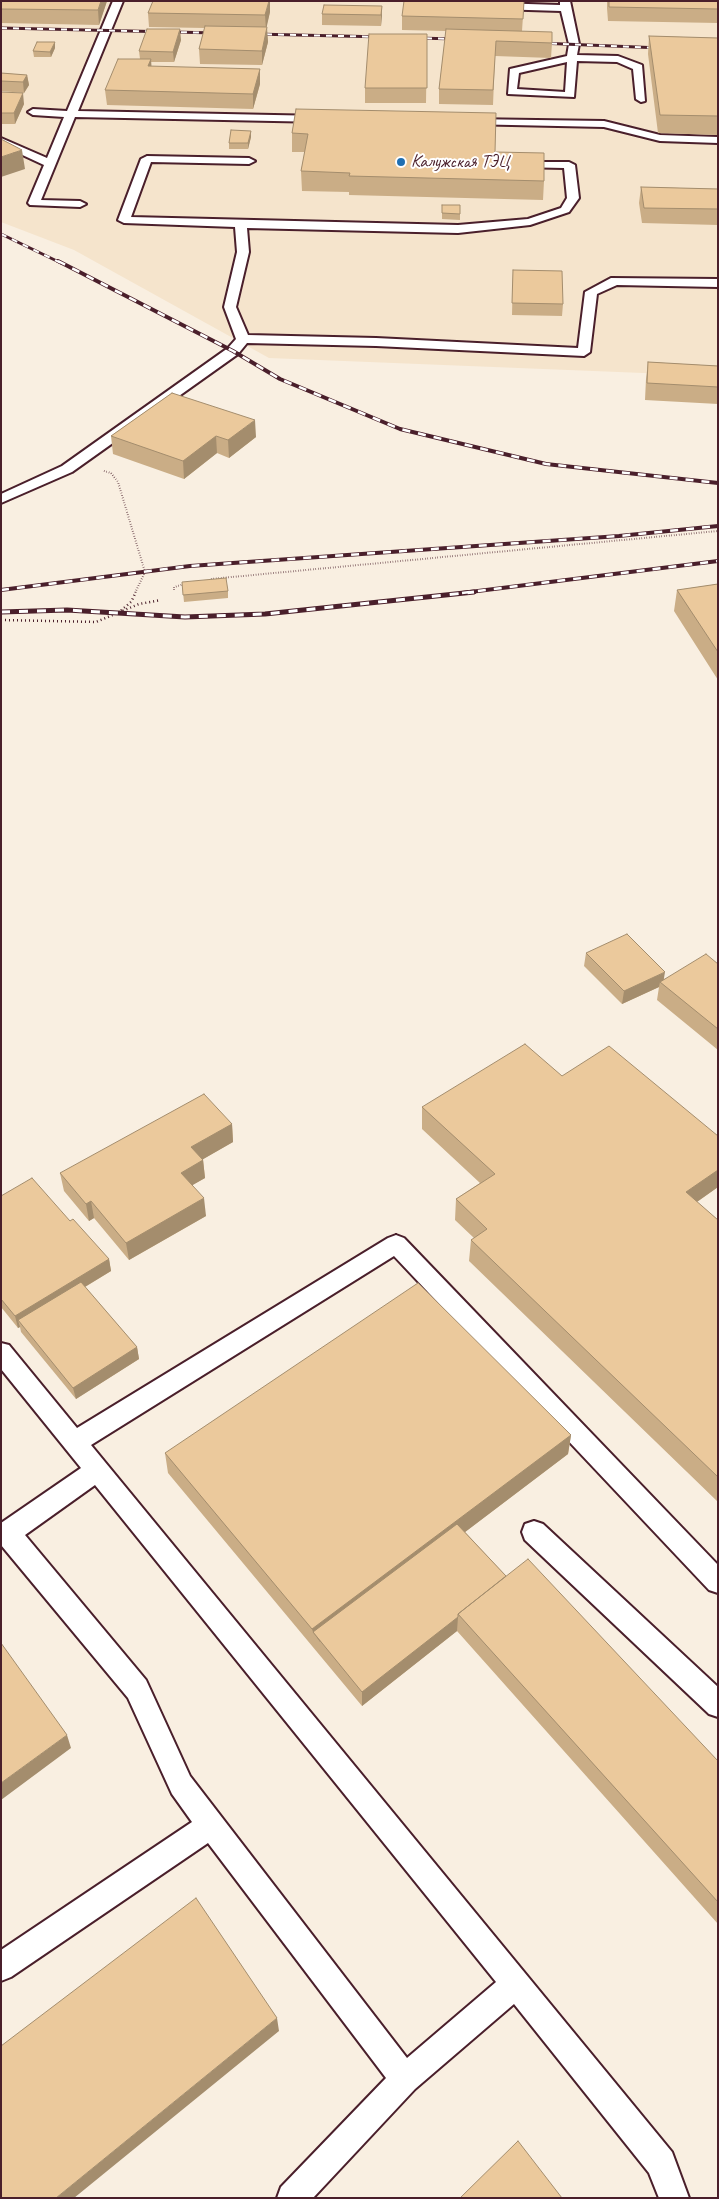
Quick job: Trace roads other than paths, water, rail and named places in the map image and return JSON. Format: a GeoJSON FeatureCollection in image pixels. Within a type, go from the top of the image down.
{"type":"FeatureCollection","features":[{"type":"Feature","properties":{"kind":"lane"},"geometry":{"type":"LineString","coordinates":[[80,204],[34,203],[118,1]]}},
{"type":"Feature","properties":{"kind":"lane"},"geometry":{"type":"LineString","coordinates":[[487,6],[564,5],[574,44],[572,58],[570,95],[512,92],[514,71],[572,58],[618,59],[638,67],[641,99]]}},
{"type":"Feature","properties":{"kind":"lane"},"geometry":{"type":"LineString","coordinates":[[34,112],[331,119]]}},
{"type":"Feature","properties":{"kind":"lane"},"geometry":{"type":"LineString","coordinates":[[460,121],[604,124],[660,138],[718,140]]}},
{"type":"Feature","properties":{"kind":"lane"},"geometry":{"type":"LineString","coordinates":[[1,141],[50,164]]}},
{"type":"Feature","properties":{"kind":"lane"},"geometry":{"type":"LineString","coordinates":[[249,161],[147,159],[124,220],[458,228],[499,226],[530,222],[551,216],[565,210],[573,198],[569,165],[506,164]]}},
{"type":"Feature","properties":{"kind":"lane"},"geometry":{"type":"LineString","coordinates":[[241,224],[243,252],[230,307],[243,339]]}},
{"type":"Feature","properties":{"kind":"lane"},"geometry":{"type":"LineString","coordinates":[[243,339],[376,342],[584,352],[590,292],[615,281],[718,283]]}},
{"type":"Feature","properties":{"kind":"lane"},"geometry":{"type":"LineString","coordinates":[[1,499],[67,469],[233,351],[243,339]]}},
{"type":"Feature","properties":{"kind":"lane"},"geometry":{"type":"LineString","coordinates":[[75,1442],[396,1244],[718,1582]]}},
{"type":"Feature","properties":{"kind":"lane"},"geometry":{"type":"LineString","coordinates":[[1,1352],[661,2163],[674,2198]]}},
{"type":"Feature","properties":{"kind":"lane"},"geometry":{"type":"LineString","coordinates":[[97,1470],[5,1534],[138,1689],[180,1785],[405,2080]]}},
{"type":"Feature","properties":{"kind":"lane"},"geometry":{"type":"LineString","coordinates":[[534,1532],[718,1705]]}},
{"type":"Feature","properties":{"kind":"lane"},"geometry":{"type":"LineString","coordinates":[[1,1967],[211,1825]]}},
{"type":"Feature","properties":{"kind":"lane"},"geometry":{"type":"LineString","coordinates":[[292,2198],[405,2080],[516,1984]]}},
{"type":"Feature","properties":{"kind":"railway"},"geometry":{"type":"LineString","coordinates":[[1,28],[216,33]]}},
{"type":"Feature","properties":{"kind":"railway"},"geometry":{"type":"LineString","coordinates":[[254,34],[384,37]]}},
{"type":"Feature","properties":{"kind":"railway"},"geometry":{"type":"LineString","coordinates":[[414,38],[459,39]]}},
{"type":"Feature","properties":{"kind":"railway"},"geometry":{"type":"LineString","coordinates":[[539,43],[661,48]]}},
{"type":"Feature","properties":{"kind":"railway"},"geometry":{"type":"LineString","coordinates":[[1,234],[61,263]]}},
{"type":"Feature","properties":{"kind":"railway"},"geometry":{"type":"LineString","coordinates":[[58,261],[233,351],[280,379],[400,429],[546,464],[718,483]]}},
{"type":"Feature","properties":{"kind":"railway"},"geometry":{"type":"LineString","coordinates":[[1,590],[190,566],[619,536],[718,526]]}},
{"type":"Feature","properties":{"kind":"railway"},"geometry":{"type":"LineString","coordinates":[[462,593],[718,561]]}},
{"type":"Feature","properties":{"kind":"railway"},"geometry":{"type":"LineString","coordinates":[[1,612],[67,610],[185,617],[265,614],[474,592]]}},
{"type":"Feature","properties":{"kind":"place","name":"Калужская ТЭЦ"},"geometry":{"type":"Point","coordinates":[401,162]}}]}
